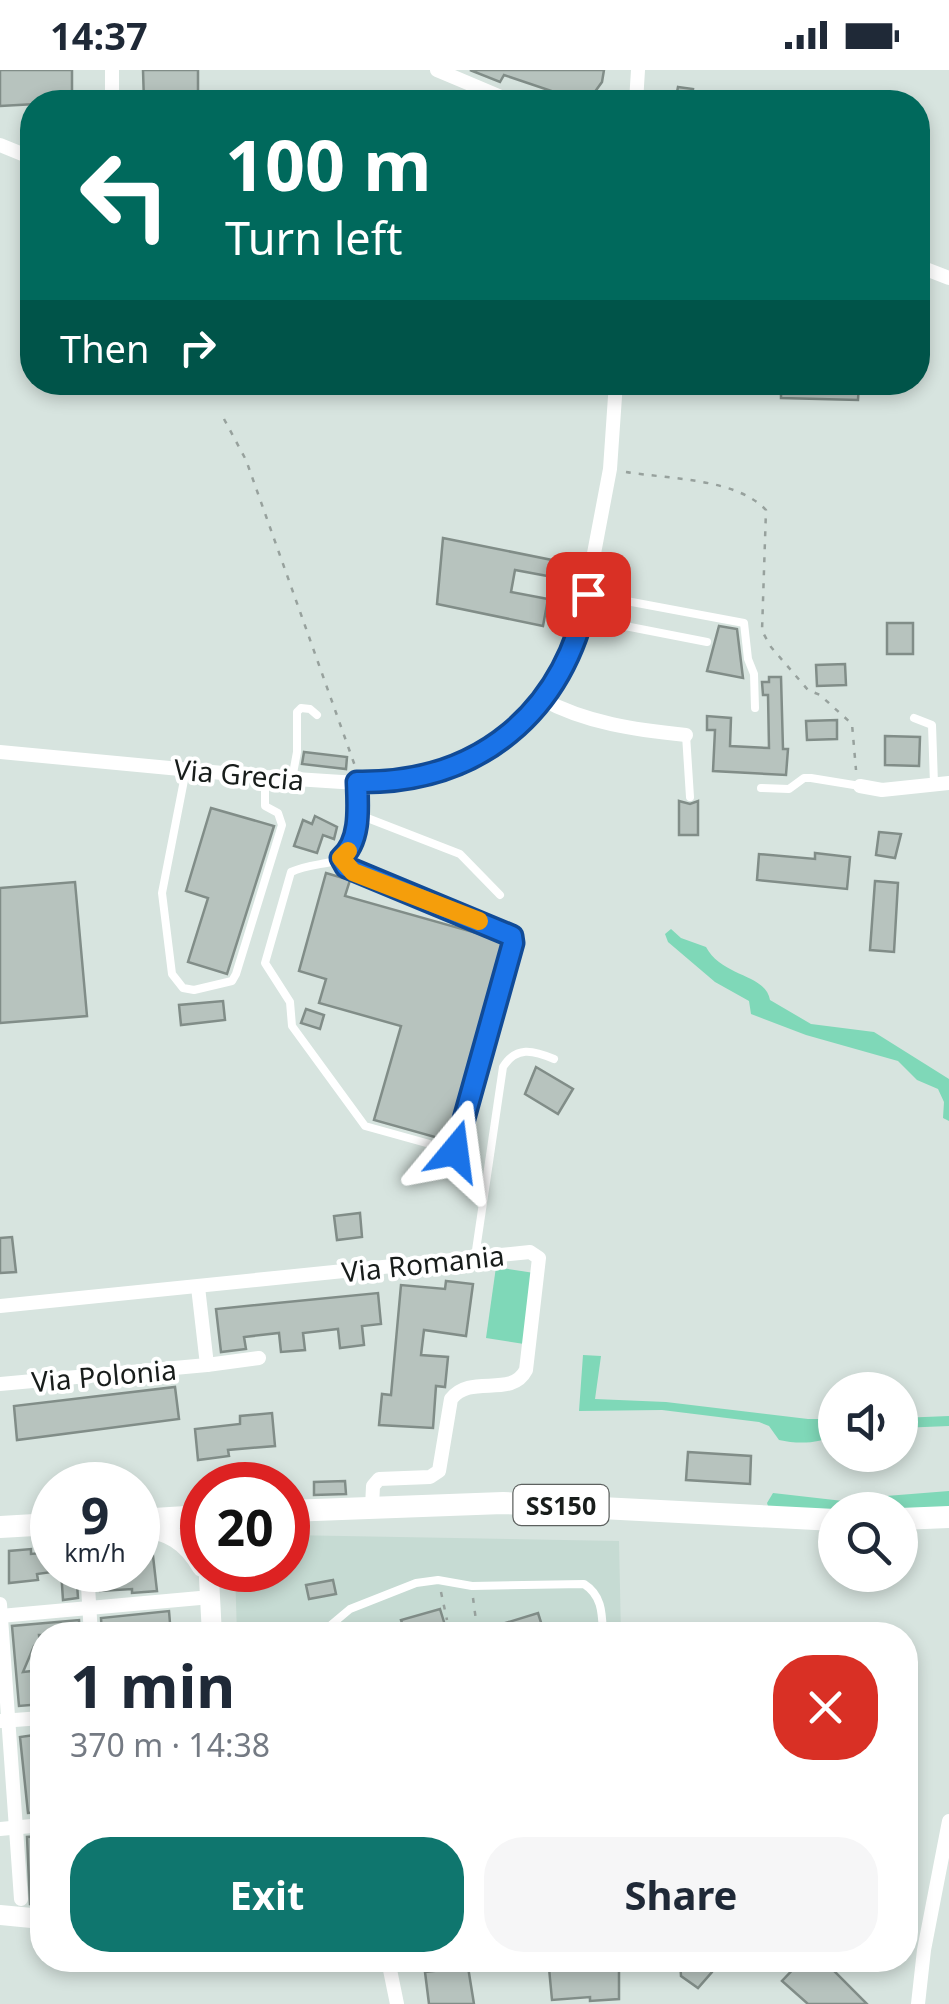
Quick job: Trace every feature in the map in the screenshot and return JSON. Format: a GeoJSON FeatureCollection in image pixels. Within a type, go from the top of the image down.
{"type":"FeatureCollection","features":[{"type":"Feature","properties":{"kind":"main road","name":"SS150"},"geometry":{"type":"LineString","coordinates":[[310,1510],[522,1504],[818,1519]]}},
{"type":"Feature","properties":{"kind":"main road"},"geometry":{"type":"LineString","coordinates":[[918,1518],[949,1517]]}},
{"type":"Feature","properties":{"kind":"main road"},"geometry":{"type":"LineString","coordinates":[[0,1527],[30,1525]]}},
{"type":"Feature","properties":{"kind":"main road"},"geometry":{"type":"LineString","coordinates":[[208,1592],[211,1622]]}},
{"type":"Feature","properties":{"kind":"main road"},"geometry":{"type":"LineString","coordinates":[[0,1915],[30,1918]]}},
{"type":"Feature","properties":{"kind":"street"},"geometry":{"type":"LineString","coordinates":[[437,70],[484,90]]}},
{"type":"Feature","properties":{"kind":"street","name":"Via Grecia"},"geometry":{"type":"LineString","coordinates":[[0,752],[264,778],[357,782],[409,781],[472,760],[502,740],[542,699],[569,658],[584,618],[610,470],[615,395]]}},
{"type":"Feature","properties":{"kind":"street"},"geometry":{"type":"LineString","coordinates":[[542,699],[578,716],[686,736]]}},
{"type":"Feature","properties":{"kind":"street"},"geometry":{"type":"LineString","coordinates":[[860,786],[882,790],[942,784]]}},
{"type":"Feature","properties":{"kind":"street","name":"Via Romania"},"geometry":{"type":"LineString","coordinates":[[0,1306],[530,1252],[539,1258],[522,1378],[512,1384],[458,1390],[451,1398],[439,1471],[430,1477],[379,1478],[373,1486],[372,1507]]}},
{"type":"Feature","properties":{"kind":"street","name":"Via Polonia"},"geometry":{"type":"LineString","coordinates":[[198,1287],[207,1365]]}},
{"type":"Feature","properties":{"kind":"street","name":"Via Polonia"},"geometry":{"type":"LineString","coordinates":[[0,1384],[259,1358]]}},
{"type":"Feature","properties":{"kind":"street"},"geometry":{"type":"LineString","coordinates":[[1,1616],[89,1609],[180,1581]]}},
{"type":"Feature","properties":{"kind":"street"},"geometry":{"type":"LineString","coordinates":[[88,1592],[90,1622]]}},
{"type":"Feature","properties":{"kind":"street"},"geometry":{"type":"LineString","coordinates":[[0,1604],[8,1829],[21,1899]]}},
{"type":"Feature","properties":{"kind":"street"},"geometry":{"type":"LineString","coordinates":[[4,1721],[30,1719]]}},
{"type":"Feature","properties":{"kind":"street"},"geometry":{"type":"LineString","coordinates":[[918,2004],[924,1950],[949,1821]]}},
{"type":"Feature","properties":{"kind":"street"},"geometry":{"type":"LineString","coordinates":[[391,1972],[398,2004]]}},
{"type":"Feature","properties":{"kind":"lane"},"geometry":{"type":"LineString","coordinates":[[588,594],[744,623],[748,659],[754,674],[755,708]]}},
{"type":"Feature","properties":{"kind":"lane"},"geometry":{"type":"LineString","coordinates":[[584,618],[707,642]]}},
{"type":"Feature","properties":{"kind":"lane"},"geometry":{"type":"LineString","coordinates":[[292,779],[298,752],[297,712],[310,709],[318,715]]}},
{"type":"Feature","properties":{"kind":"lane"},"geometry":{"type":"LineString","coordinates":[[914,718],[932,726],[942,784]]}},
{"type":"Feature","properties":{"kind":"lane"},"geometry":{"type":"LineString","coordinates":[[686,736],[690,797]]}},
{"type":"Feature","properties":{"kind":"lane"},"geometry":{"type":"LineString","coordinates":[[186,770],[162,893],[172,974],[184,988],[194,990],[232,981],[236,974],[282,825],[278,812],[265,806],[264,778]]}},
{"type":"Feature","properties":{"kind":"lane"},"geometry":{"type":"LineString","coordinates":[[762,788],[789,789],[804,778],[860,786]]}},
{"type":"Feature","properties":{"kind":"lane"},"geometry":{"type":"LineString","coordinates":[[341,858],[353,872],[512,936],[455,1151],[365,1126],[292,1026],[290,1002],[266,967],[288,877],[296,869],[341,858],[351,846],[358,814],[357,782]]}},
{"type":"Feature","properties":{"kind":"lane"},"geometry":{"type":"LineString","coordinates":[[358,814],[460,854],[500,894]]}},
{"type":"Feature","properties":{"kind":"lane"},"geometry":{"type":"LineString","coordinates":[[475,1257],[504,1068],[518,1051],[554,1059]]}},
{"type":"Feature","properties":{"kind":"lane"},"geometry":{"type":"LineString","coordinates":[[333,1622],[350,1608],[416,1583],[438,1580],[472,1586],[584,1584],[597,1595],[601,1622]]}},
{"type":"Feature","properties":{"kind":"path"},"geometry":{"type":"LineString","coordinates":[[224,418],[246,460],[354,756],[357,782]]}},
{"type":"Feature","properties":{"kind":"path"},"geometry":{"type":"LineString","coordinates":[[610,470],[731,488],[754,497],[766,510],[762,631],[808,690],[852,724],[860,786]]}},
{"type":"Feature","properties":{"kind":"path"},"geometry":{"type":"LineString","coordinates":[[438,1580],[447,1620]]}},
{"type":"Feature","properties":{"kind":"path"},"geometry":{"type":"LineString","coordinates":[[472,1586],[477,1622]]}},
{"type":"Feature","properties":{"kind":"shaded area"},"geometry":{"type":"Polygon","coordinates":[[[310,1535],[619,1541],[621,1622],[237,1622],[236,1592],[310,1592],[310,1535]]]}},
{"type":"Feature","properties":{"kind":"green space"},"geometry":{"type":"Polygon","coordinates":[[[671,929],[681,938],[706,947],[722,964],[761,985],[770,1000],[811,1024],[874,1032],[949,1079],[949,1121],[943,1118],[944,1102],[938,1089],[917,1080],[898,1061],[806,1035],[751,1014],[749,1001],[715,982],[668,942],[665,934],[671,929]]]}},
{"type":"Feature","properties":{"kind":"green space"},"geometry":{"type":"Polygon","coordinates":[[[496,1267],[534,1273],[524,1344],[486,1338],[496,1267]]]}},
{"type":"Feature","properties":{"kind":"green space"},"geometry":{"type":"Polygon","coordinates":[[[583,1355],[601,1356],[595,1399],[666,1402],[818,1419],[818,1441],[779,1440],[769,1426],[759,1422],[662,1410],[579,1411],[583,1355]]]}},
{"type":"Feature","properties":{"kind":"green space"},"geometry":{"type":"Polygon","coordinates":[[[949,1416],[949,1426],[918,1427],[918,1417],[949,1416]]]}},
{"type":"Feature","properties":{"kind":"green space"},"geometry":{"type":"Polygon","coordinates":[[[949,1491],[949,1510],[918,1510],[918,1493],[949,1491]]]}},
{"type":"Feature","properties":{"kind":"green space"},"geometry":{"type":"Polygon","coordinates":[[[773,1493],[818,1498],[818,1509],[769,1509],[767,1503],[773,1493]]]}},
{"type":"Feature","properties":{"kind":"building"},"geometry":{"type":"Polygon","coordinates":[[[0,70],[72,70],[72,90],[20,90],[20,105],[0,106],[0,70]]]}},
{"type":"Feature","properties":{"kind":"building"},"geometry":{"type":"Polygon","coordinates":[[[143,70],[198,70],[198,90],[144,90],[143,70]]]}},
{"type":"Feature","properties":{"kind":"building"},"geometry":{"type":"Polygon","coordinates":[[[470,70],[604,70],[596,90],[548,90],[504,75],[500,82],[470,70]]]}},
{"type":"Feature","properties":{"kind":"building"},"geometry":{"type":"Polygon","coordinates":[[[781,395],[858,395],[858,400],[781,395]]]}},
{"type":"Feature","properties":{"kind":"building"},"geometry":{"type":"Polygon","coordinates":[[[443,538],[572,564],[569,580],[515,570],[511,592],[548,599],[543,626],[437,604],[443,538]]]}},
{"type":"Feature","properties":{"kind":"building"},"geometry":{"type":"Polygon","coordinates":[[[887,623],[913,623],[913,654],[887,654],[887,623]]]}},
{"type":"Feature","properties":{"kind":"building"},"geometry":{"type":"Polygon","coordinates":[[[719,626],[737,629],[743,678],[707,671],[719,626]]]}},
{"type":"Feature","properties":{"kind":"building"},"geometry":{"type":"Polygon","coordinates":[[[845,664],[846,685],[817,686],[816,665],[845,664]]]}},
{"type":"Feature","properties":{"kind":"building"},"geometry":{"type":"Polygon","coordinates":[[[769,677],[781,677],[783,749],[788,749],[786,775],[713,771],[715,730],[707,730],[707,716],[731,718],[730,746],[769,748],[768,695],[763,695],[762,682],[769,682],[769,677]]]}},
{"type":"Feature","properties":{"kind":"building"},"geometry":{"type":"Polygon","coordinates":[[[837,720],[837,739],[807,740],[806,721],[837,720]]]}},
{"type":"Feature","properties":{"kind":"building"},"geometry":{"type":"Polygon","coordinates":[[[885,736],[920,737],[919,766],[885,765],[885,736]]]}},
{"type":"Feature","properties":{"kind":"building"},"geometry":{"type":"Polygon","coordinates":[[[304,752],[347,757],[346,769],[302,764],[304,752]]]}},
{"type":"Feature","properties":{"kind":"building"},"geometry":{"type":"Polygon","coordinates":[[[679,801],[698,801],[698,835],[679,835],[679,801]]]}},
{"type":"Feature","properties":{"kind":"building"},"geometry":{"type":"Polygon","coordinates":[[[211,808],[274,826],[227,974],[188,962],[208,898],[186,891],[211,808]]]}},
{"type":"Feature","properties":{"kind":"building"},"geometry":{"type":"Polygon","coordinates":[[[315,816],[337,827],[334,839],[323,835],[317,853],[294,846],[303,820],[312,824],[315,816]]]}},
{"type":"Feature","properties":{"kind":"building"},"geometry":{"type":"Polygon","coordinates":[[[879,832],[901,834],[895,858],[876,855],[879,832]]]}},
{"type":"Feature","properties":{"kind":"building"},"geometry":{"type":"Polygon","coordinates":[[[815,853],[850,857],[847,889],[757,880],[759,854],[815,859],[815,853]]]}},
{"type":"Feature","properties":{"kind":"building"},"geometry":{"type":"Polygon","coordinates":[[[326,873],[350,880],[345,896],[505,941],[449,1141],[374,1120],[401,1026],[319,1003],[326,979],[299,971],[326,873]]]}},
{"type":"Feature","properties":{"kind":"building"},"geometry":{"type":"Polygon","coordinates":[[[875,881],[898,883],[894,952],[870,950],[875,881]]]}},
{"type":"Feature","properties":{"kind":"building"},"geometry":{"type":"Polygon","coordinates":[[[75,882],[87,1016],[0,1023],[0,888],[75,882]]]}},
{"type":"Feature","properties":{"kind":"building"},"geometry":{"type":"Polygon","coordinates":[[[223,1001],[225,1020],[181,1025],[179,1005],[223,1001]]]}},
{"type":"Feature","properties":{"kind":"building"},"geometry":{"type":"Polygon","coordinates":[[[306,1009],[324,1015],[320,1029],[301,1023],[306,1009]]]}},
{"type":"Feature","properties":{"kind":"building"},"geometry":{"type":"Polygon","coordinates":[[[536,1067],[573,1089],[558,1114],[525,1094],[536,1067]]]}},
{"type":"Feature","properties":{"kind":"building"},"geometry":{"type":"Polygon","coordinates":[[[360,1213],[362,1237],[337,1240],[334,1216],[360,1213]]]}},
{"type":"Feature","properties":{"kind":"building"},"geometry":{"type":"Polygon","coordinates":[[[12,1237],[16,1272],[0,1273],[0,1238],[12,1237]]]}},
{"type":"Feature","properties":{"kind":"building"},"geometry":{"type":"Polygon","coordinates":[[[446,1281],[473,1284],[466,1336],[424,1330],[421,1355],[448,1357],[445,1387],[436,1386],[433,1428],[379,1425],[382,1394],[391,1395],[401,1285],[445,1289],[446,1281]]]}},
{"type":"Feature","properties":{"kind":"building"},"geometry":{"type":"Polygon","coordinates":[[[378,1293],[381,1324],[362,1326],[364,1345],[340,1348],[338,1329],[303,1333],[305,1350],[281,1352],[279,1333],[244,1337],[246,1349],[221,1352],[216,1309],[378,1293]]]}},
{"type":"Feature","properties":{"kind":"building"},"geometry":{"type":"Polygon","coordinates":[[[175,1387],[179,1419],[17,1440],[14,1406],[175,1387]]]}},
{"type":"Feature","properties":{"kind":"building"},"geometry":{"type":"Polygon","coordinates":[[[272,1413],[275,1446],[228,1450],[229,1456],[198,1460],[195,1429],[240,1424],[240,1416],[272,1413]]]}},
{"type":"Feature","properties":{"kind":"building"},"geometry":{"type":"Polygon","coordinates":[[[688,1452],[751,1456],[750,1484],[686,1480],[688,1452]]]}},
{"type":"Feature","properties":{"kind":"building"},"geometry":{"type":"Polygon","coordinates":[[[345,1481],[346,1494],[314,1495],[314,1482],[345,1481]]]}},
{"type":"Feature","properties":{"kind":"building"},"geometry":{"type":"Polygon","coordinates":[[[30,1549],[30,1581],[9,1583],[9,1551],[30,1549]]]}},
{"type":"Feature","properties":{"kind":"building"},"geometry":{"type":"Polygon","coordinates":[[[333,1580],[336,1594],[309,1599],[310,1584],[333,1580]]]}},
{"type":"Feature","properties":{"kind":"building"},"geometry":{"type":"Polygon","coordinates":[[[62,1592],[78,1592],[78,1598],[63,1600],[62,1592]]]}},
{"type":"Feature","properties":{"kind":"building"},"geometry":{"type":"Polygon","coordinates":[[[440,1609],[444,1622],[402,1622],[440,1609]]]}},
{"type":"Feature","properties":{"kind":"building"},"geometry":{"type":"Polygon","coordinates":[[[169,1611],[170,1622],[101,1622],[101,1618],[169,1611]]]}},
{"type":"Feature","properties":{"kind":"building"},"geometry":{"type":"Polygon","coordinates":[[[538,1613],[541,1622],[509,1622],[538,1613]]]}},
{"type":"Feature","properties":{"kind":"building"},"geometry":{"type":"Polygon","coordinates":[[[30,1624],[30,1655],[23,1672],[30,1671],[30,1705],[19,1706],[12,1626],[30,1624]]]}},
{"type":"Feature","properties":{"kind":"building"},"geometry":{"type":"Polygon","coordinates":[[[30,1736],[30,1813],[28,1813],[20,1737],[30,1736]]]}},
{"type":"Feature","properties":{"kind":"building"},"geometry":{"type":"Polygon","coordinates":[[[27,1837],[30,1837],[30,1904],[27,1837]]]}},
{"type":"Feature","properties":{"kind":"building"},"geometry":{"type":"Polygon","coordinates":[[[425,1972],[469,1972],[474,2004],[429,2004],[425,1972]]]}},
{"type":"Feature","properties":{"kind":"building"},"geometry":{"type":"Polygon","coordinates":[[[549,1972],[619,1972],[619,1999],[552,2000],[549,1972]]]}},
{"type":"Feature","properties":{"kind":"building"},"geometry":{"type":"Polygon","coordinates":[[[681,1972],[712,1972],[698,1988],[681,1972]]]}},
{"type":"Feature","properties":{"kind":"building"},"geometry":{"type":"Polygon","coordinates":[[[791,1972],[835,1972],[867,2004],[808,2004],[782,1981],[791,1972]]]}},
{"type":"Feature","properties":{"kind":"slow traffic"},"geometry":{"type":"LineString","coordinates":[[348,851],[341,858],[353,872],[479,921]]}},
{"type":"Feature","properties":{"kind":"route"},"geometry":{"type":"LineString","coordinates":[[455,1151],[512,936],[346,867],[341,858],[351,846],[355,832],[357,782],[409,781],[441,772],[472,760],[502,740],[542,699],[569,658],[582,626],[588,594]]}}]}
